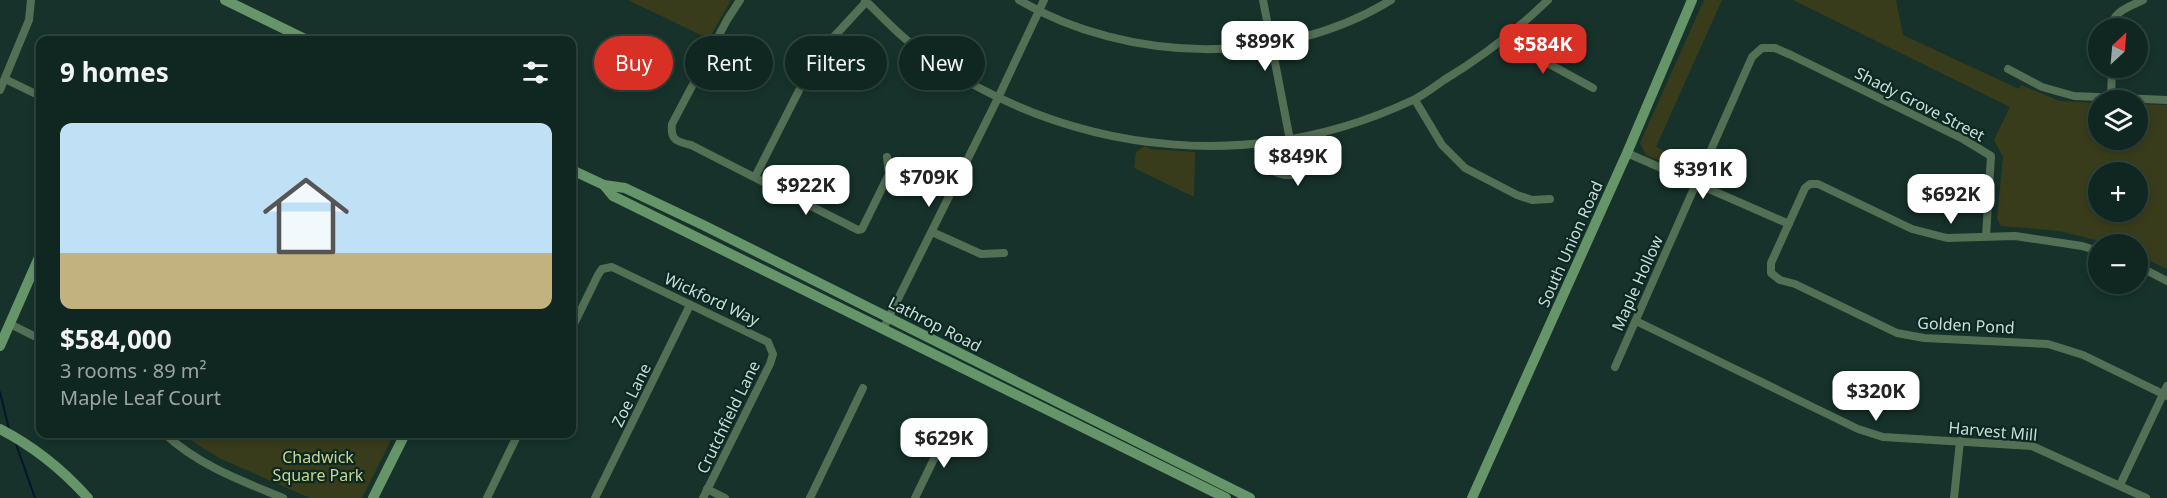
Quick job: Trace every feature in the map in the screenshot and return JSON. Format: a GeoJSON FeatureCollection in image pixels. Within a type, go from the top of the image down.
{"type":"FeatureCollection","features":[{"type":"Feature","properties":{"kind":"main road"},"geometry":{"type":"LineString","coordinates":[[225,0],[299,36]]}},
{"type":"Feature","properties":{"kind":"main road","name":"South Union Road"},"geometry":{"type":"LineString","coordinates":[[1472,498],[1627,153],[1692,0]]}},
{"type":"Feature","properties":{"kind":"main road","name":"Lathrop Road"},"geometry":{"type":"LineString","coordinates":[[576,172],[604,185],[625,188],[889,317],[1226,498]]}},
{"type":"Feature","properties":{"kind":"main road","name":"Lathrop Road"},"geometry":{"type":"LineString","coordinates":[[604,185],[613,196],[883,329],[1134,447],[1250,498]]}},
{"type":"Feature","properties":{"kind":"main road"},"geometry":{"type":"LineString","coordinates":[[0,346],[36,264]]}},
{"type":"Feature","properties":{"kind":"main road"},"geometry":{"type":"LineString","coordinates":[[0,429],[41,453],[88,498]]}},
{"type":"Feature","properties":{"kind":"main road"},"geometry":{"type":"LineString","coordinates":[[373,498],[403,438]]}},
{"type":"Feature","properties":{"kind":"street"},"geometry":{"type":"LineString","coordinates":[[0,90],[30,20],[31,0]]}},
{"type":"Feature","properties":{"kind":"street"},"geometry":{"type":"LineString","coordinates":[[740,0],[672,124],[671,135],[674,140],[755,177],[854,228],[862,229],[889,174],[886,157]]}},
{"type":"Feature","properties":{"kind":"street"},"geometry":{"type":"LineString","coordinates":[[1019,0],[1038,11],[1116,39],[1161,47],[1210,49],[1253,48],[1272,43],[1341,24],[1391,0]]}},
{"type":"Feature","properties":{"kind":"street"},"geometry":{"type":"LineString","coordinates":[[883,329],[999,98],[1044,0]]}},
{"type":"Feature","properties":{"kind":"street"},"geometry":{"type":"LineString","coordinates":[[1263,0],[1290,140]]}},
{"type":"Feature","properties":{"kind":"street"},"geometry":{"type":"LineString","coordinates":[[755,177],[817,55],[866,1],[898,33],[939,64],[1030,113],[1094,133],[1150,143],[1260,146],[1322,134],[1415,100],[1513,34],[1548,0]]}},
{"type":"Feature","properties":{"kind":"street"},"geometry":{"type":"LineString","coordinates":[[2114,18],[2143,0]]}},
{"type":"Feature","properties":{"kind":"street"},"geometry":{"type":"LineString","coordinates":[[1513,34],[1533,55],[1593,88]]}},
{"type":"Feature","properties":{"kind":"street","name":"Maple Hollow"},"geometry":{"type":"LineString","coordinates":[[1615,367],[1752,57],[1762,48]]}},
{"type":"Feature","properties":{"kind":"street","name":"Shady Grove Street"},"geometry":{"type":"LineString","coordinates":[[1762,48],[1775,48],[1791,55],[1963,139],[1991,156],[1986,236]]}},
{"type":"Feature","properties":{"kind":"street"},"geometry":{"type":"LineString","coordinates":[[2008,69],[2058,93],[2088,96]]}},
{"type":"Feature","properties":{"kind":"street"},"geometry":{"type":"LineString","coordinates":[[5,79],[36,94]]}},
{"type":"Feature","properties":{"kind":"street"},"geometry":{"type":"LineString","coordinates":[[2148,99],[2167,100]]}},
{"type":"Feature","properties":{"kind":"street"},"geometry":{"type":"LineString","coordinates":[[1415,100],[1442,146],[1465,168],[1517,195],[1532,200],[1550,199]]}},
{"type":"Feature","properties":{"kind":"street"},"geometry":{"type":"LineString","coordinates":[[1260,146],[1261,158],[1274,171],[1285,175],[1300,174],[1311,169],[1321,158],[1324,144],[1322,134]]}},
{"type":"Feature","properties":{"kind":"street"},"geometry":{"type":"LineString","coordinates":[[1627,153],[1789,224],[1805,188],[1810,184],[1818,184],[1912,229],[1947,238],[2015,236],[2088,248]]}},
{"type":"Feature","properties":{"kind":"street","name":"Golden Pond"},"geometry":{"type":"LineString","coordinates":[[1789,224],[1771,263],[1772,273],[1780,280],[1795,284],[1897,333],[1923,338],[2048,344],[2083,355],[2166,392]]}},
{"type":"Feature","properties":{"kind":"street"},"geometry":{"type":"LineString","coordinates":[[932,232],[981,254],[1004,254]]}},
{"type":"Feature","properties":{"kind":"street","name":"Wickford Way"},"geometry":{"type":"LineString","coordinates":[[576,320],[602,269],[618,268],[760,337],[772,348]]}},
{"type":"Feature","properties":{"kind":"street"},"geometry":{"type":"LineString","coordinates":[[2148,271],[2167,281]]}},
{"type":"Feature","properties":{"kind":"street","name":"Zoe Lane"},"geometry":{"type":"LineString","coordinates":[[595,498],[690,304]]}},
{"type":"Feature","properties":{"kind":"street","name":"Harvest Mill"},"geometry":{"type":"LineString","coordinates":[[1636,321],[1858,429],[1883,437],[2032,446],[2146,498]]}},
{"type":"Feature","properties":{"kind":"street"},"geometry":{"type":"LineString","coordinates":[[10,324],[36,337]]}},
{"type":"Feature","properties":{"kind":"street","name":"Crutchfield Lane"},"geometry":{"type":"LineString","coordinates":[[703,498],[770,364],[772,348]]}},
{"type":"Feature","properties":{"kind":"street"},"geometry":{"type":"LineString","coordinates":[[810,498],[863,388]]}},
{"type":"Feature","properties":{"kind":"street"},"geometry":{"type":"LineString","coordinates":[[2120,485],[2166,392]]}},
{"type":"Feature","properties":{"kind":"street"},"geometry":{"type":"LineString","coordinates":[[919,497],[947,432]]}},
{"type":"Feature","properties":{"kind":"street"},"geometry":{"type":"LineString","coordinates":[[171,438],[201,460],[283,498]]}},
{"type":"Feature","properties":{"kind":"street"},"geometry":{"type":"LineString","coordinates":[[487,498],[514,438]]}},
{"type":"Feature","properties":{"kind":"street"},"geometry":{"type":"LineString","coordinates":[[1954,498],[1960,441]]}},
{"type":"Feature","properties":{"kind":"street"},"geometry":{"type":"LineString","coordinates":[[708,489],[725,498]]}},
{"type":"Feature","properties":{"kind":"green space"},"geometry":{"type":"Polygon","coordinates":[[[628,0],[731,0],[711,36],[703,36],[628,0]]]}},
{"type":"Feature","properties":{"kind":"green space"},"geometry":{"type":"Polygon","coordinates":[[[1704,0],[1722,0],[1656,147],[1697,166],[1687,171],[1646,155],[1640,143],[1704,0]]]}},
{"type":"Feature","properties":{"kind":"green space"},"geometry":{"type":"Polygon","coordinates":[[[1793,0],[1896,0],[1903,35],[2019,89],[2021,85],[2060,101],[2088,102],[2088,150],[2148,150],[2148,104],[2167,105],[2167,269],[2148,260],[2148,234],[2088,234],[2088,238],[2059,231],[2001,226],[1997,218],[2003,157],[1994,140],[2010,107],[1793,0]]]}},
{"type":"Feature","properties":{"kind":"green space"},"geometry":{"type":"Polygon","coordinates":[[[1306,143],[1312,145],[1315,152],[1314,158],[1302,167],[1286,168],[1272,162],[1271,156],[1275,150],[1306,143]]]}},
{"type":"Feature","properties":{"kind":"green space"},"geometry":{"type":"Polygon","coordinates":[[[1145,146],[1151,149],[1195,152],[1194,197],[1134,168],[1136,152],[1145,146]]]}},
{"type":"Feature","properties":{"kind":"green space","name":"Chadwick Square Park"},"geometry":{"type":"Polygon","coordinates":[[[187,438],[392,438],[362,498],[310,498],[219,458],[187,438]]]}},
{"type":"Feature","properties":{"kind":"waterway"},"geometry":{"type":"LineString","coordinates":[[0,392],[9,429]]}},
{"type":"Feature","properties":{"kind":"waterway"},"geometry":{"type":"LineString","coordinates":[[15,441],[35,498]]}}]}
